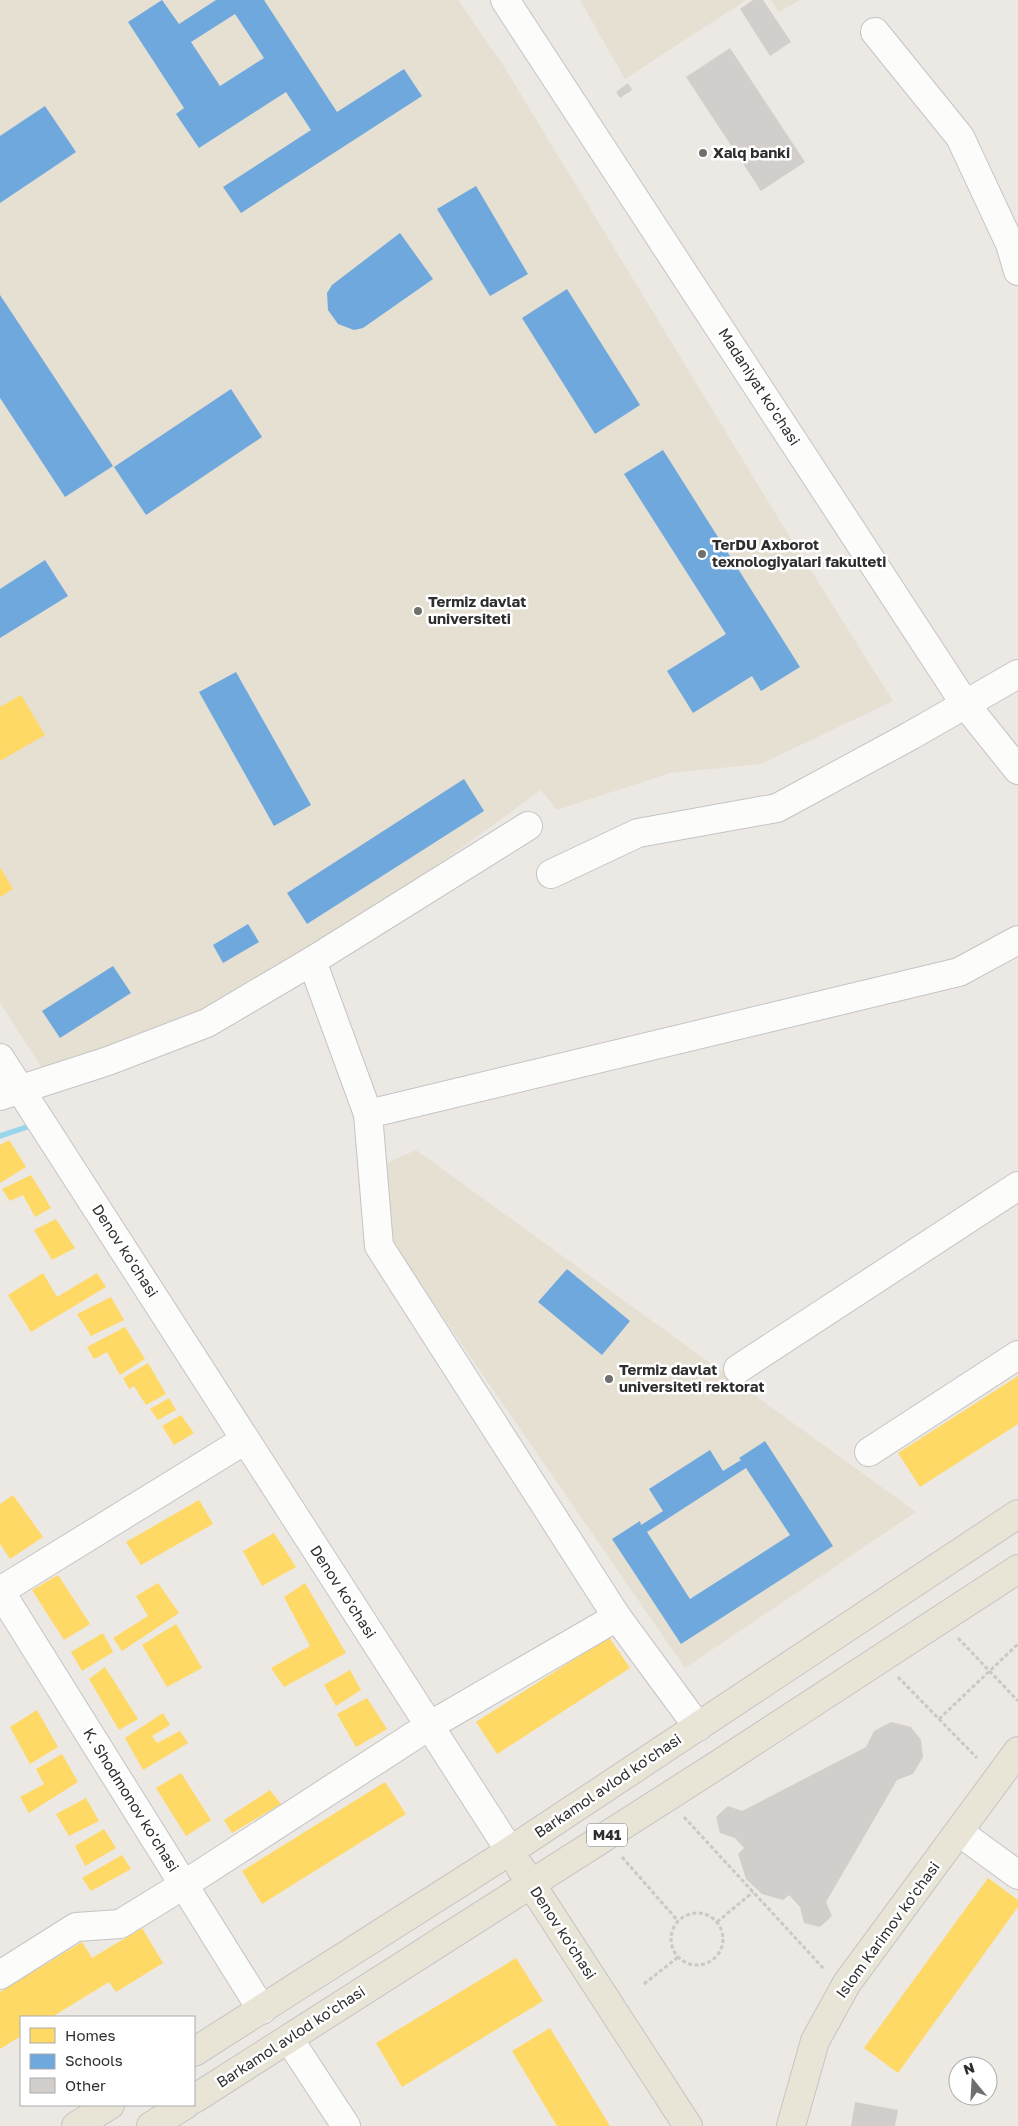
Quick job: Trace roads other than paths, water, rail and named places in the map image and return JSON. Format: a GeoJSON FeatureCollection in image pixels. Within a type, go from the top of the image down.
{"type":"FeatureCollection","features":[{"type":"Feature","properties":{"kind":"main road","name":"Barkamol avlod ko'chasi"},"geometry":{"type":"LineString","coordinates":[[195,2051],[510,1852],[936,1566],[1018,1514]]}},
{"type":"Feature","properties":{"kind":"main road","name":"Barkamol avlod ko'chasi"},"geometry":{"type":"LineString","coordinates":[[195,2098],[719,1764],[1018,1569]]}},
{"type":"Feature","properties":{"kind":"main road","name":"Islom Karimov ko'chasi"},"geometry":{"type":"LineString","coordinates":[[791,2126],[815,2041],[847,1983],[1018,1751]]}},
{"type":"Feature","properties":{"kind":"main road","name":"Denov ko'chasi"},"geometry":{"type":"LineString","coordinates":[[510,1852],[688,2126]]}},
{"type":"Feature","properties":{"kind":"main road"},"geometry":{"type":"LineString","coordinates":[[76,2126],[108,2106]]}},
{"type":"Feature","properties":{"kind":"main road"},"geometry":{"type":"LineString","coordinates":[[152,2126],[183,2106]]}},
{"type":"Feature","properties":{"kind":"street","name":"Madaniyat ko'chasi"},"geometry":{"type":"LineString","coordinates":[[504,0],[965,704],[1018,770]]}},
{"type":"Feature","properties":{"kind":"street"},"geometry":{"type":"LineString","coordinates":[[875,32],[960,137],[1010,244],[1018,271]]}},
{"type":"Feature","properties":{"kind":"street"},"geometry":{"type":"LineString","coordinates":[[551,874],[638,833],[777,808],[1018,674]]}},
{"type":"Feature","properties":{"kind":"street"},"geometry":{"type":"LineString","coordinates":[[10,1092],[108,1061],[207,1023],[312,962],[528,826]]}},
{"type":"Feature","properties":{"kind":"street"},"geometry":{"type":"LineString","coordinates":[[368,1114],[959,972],[1018,940]]}},
{"type":"Feature","properties":{"kind":"street"},"geometry":{"type":"LineString","coordinates":[[312,962],[368,1114],[379,1246],[617,1617],[698,1726]]}},
{"type":"Feature","properties":{"kind":"street","name":"Denov ko'chasi"},"geometry":{"type":"LineString","coordinates":[[0,1058],[10,1092],[245,1440],[510,1852]]}},
{"type":"Feature","properties":{"kind":"street"},"geometry":{"type":"LineString","coordinates":[[738,1370],[1018,1186]]}},
{"type":"Feature","properties":{"kind":"street"},"geometry":{"type":"LineString","coordinates":[[869,1452],[1018,1355]]}},
{"type":"Feature","properties":{"kind":"street"},"geometry":{"type":"LineString","coordinates":[[0,1591],[245,1440]]}},
{"type":"Feature","properties":{"kind":"street","name":"K. Shodmonov ko'chasi"},"geometry":{"type":"LineString","coordinates":[[0,1591],[185,1884],[262,2010]]}},
{"type":"Feature","properties":{"kind":"street"},"geometry":{"type":"LineString","coordinates":[[0,1975],[76,1927],[120,1924],[429,1726],[617,1617]]}},
{"type":"Feature","properties":{"kind":"street"},"geometry":{"type":"LineString","coordinates":[[959,1832],[1018,1875]]}},
{"type":"Feature","properties":{"kind":"street"},"geometry":{"type":"LineString","coordinates":[[289,2039],[346,2126]]}},
{"type":"Feature","properties":{"kind":"waterway"},"geometry":{"type":"LineString","coordinates":[[0,1136],[30,1126]]}},
{"type":"Feature","properties":{"kind":"place","name":"Xalq banki"},"geometry":{"type":"Point","coordinates":[703,153]}},
{"type":"Feature","properties":{"kind":"place","name":"TerDU Axborot texnologiyalari fakulteti"},"geometry":{"type":"Point","coordinates":[702,554]}},
{"type":"Feature","properties":{"kind":"place","name":"Termiz davlat universiteti"},"geometry":{"type":"Point","coordinates":[418,611]}},
{"type":"Feature","properties":{"kind":"place","name":"Termiz davlat universiteti rektorat"},"geometry":{"type":"Point","coordinates":[609,1379]}}]}
